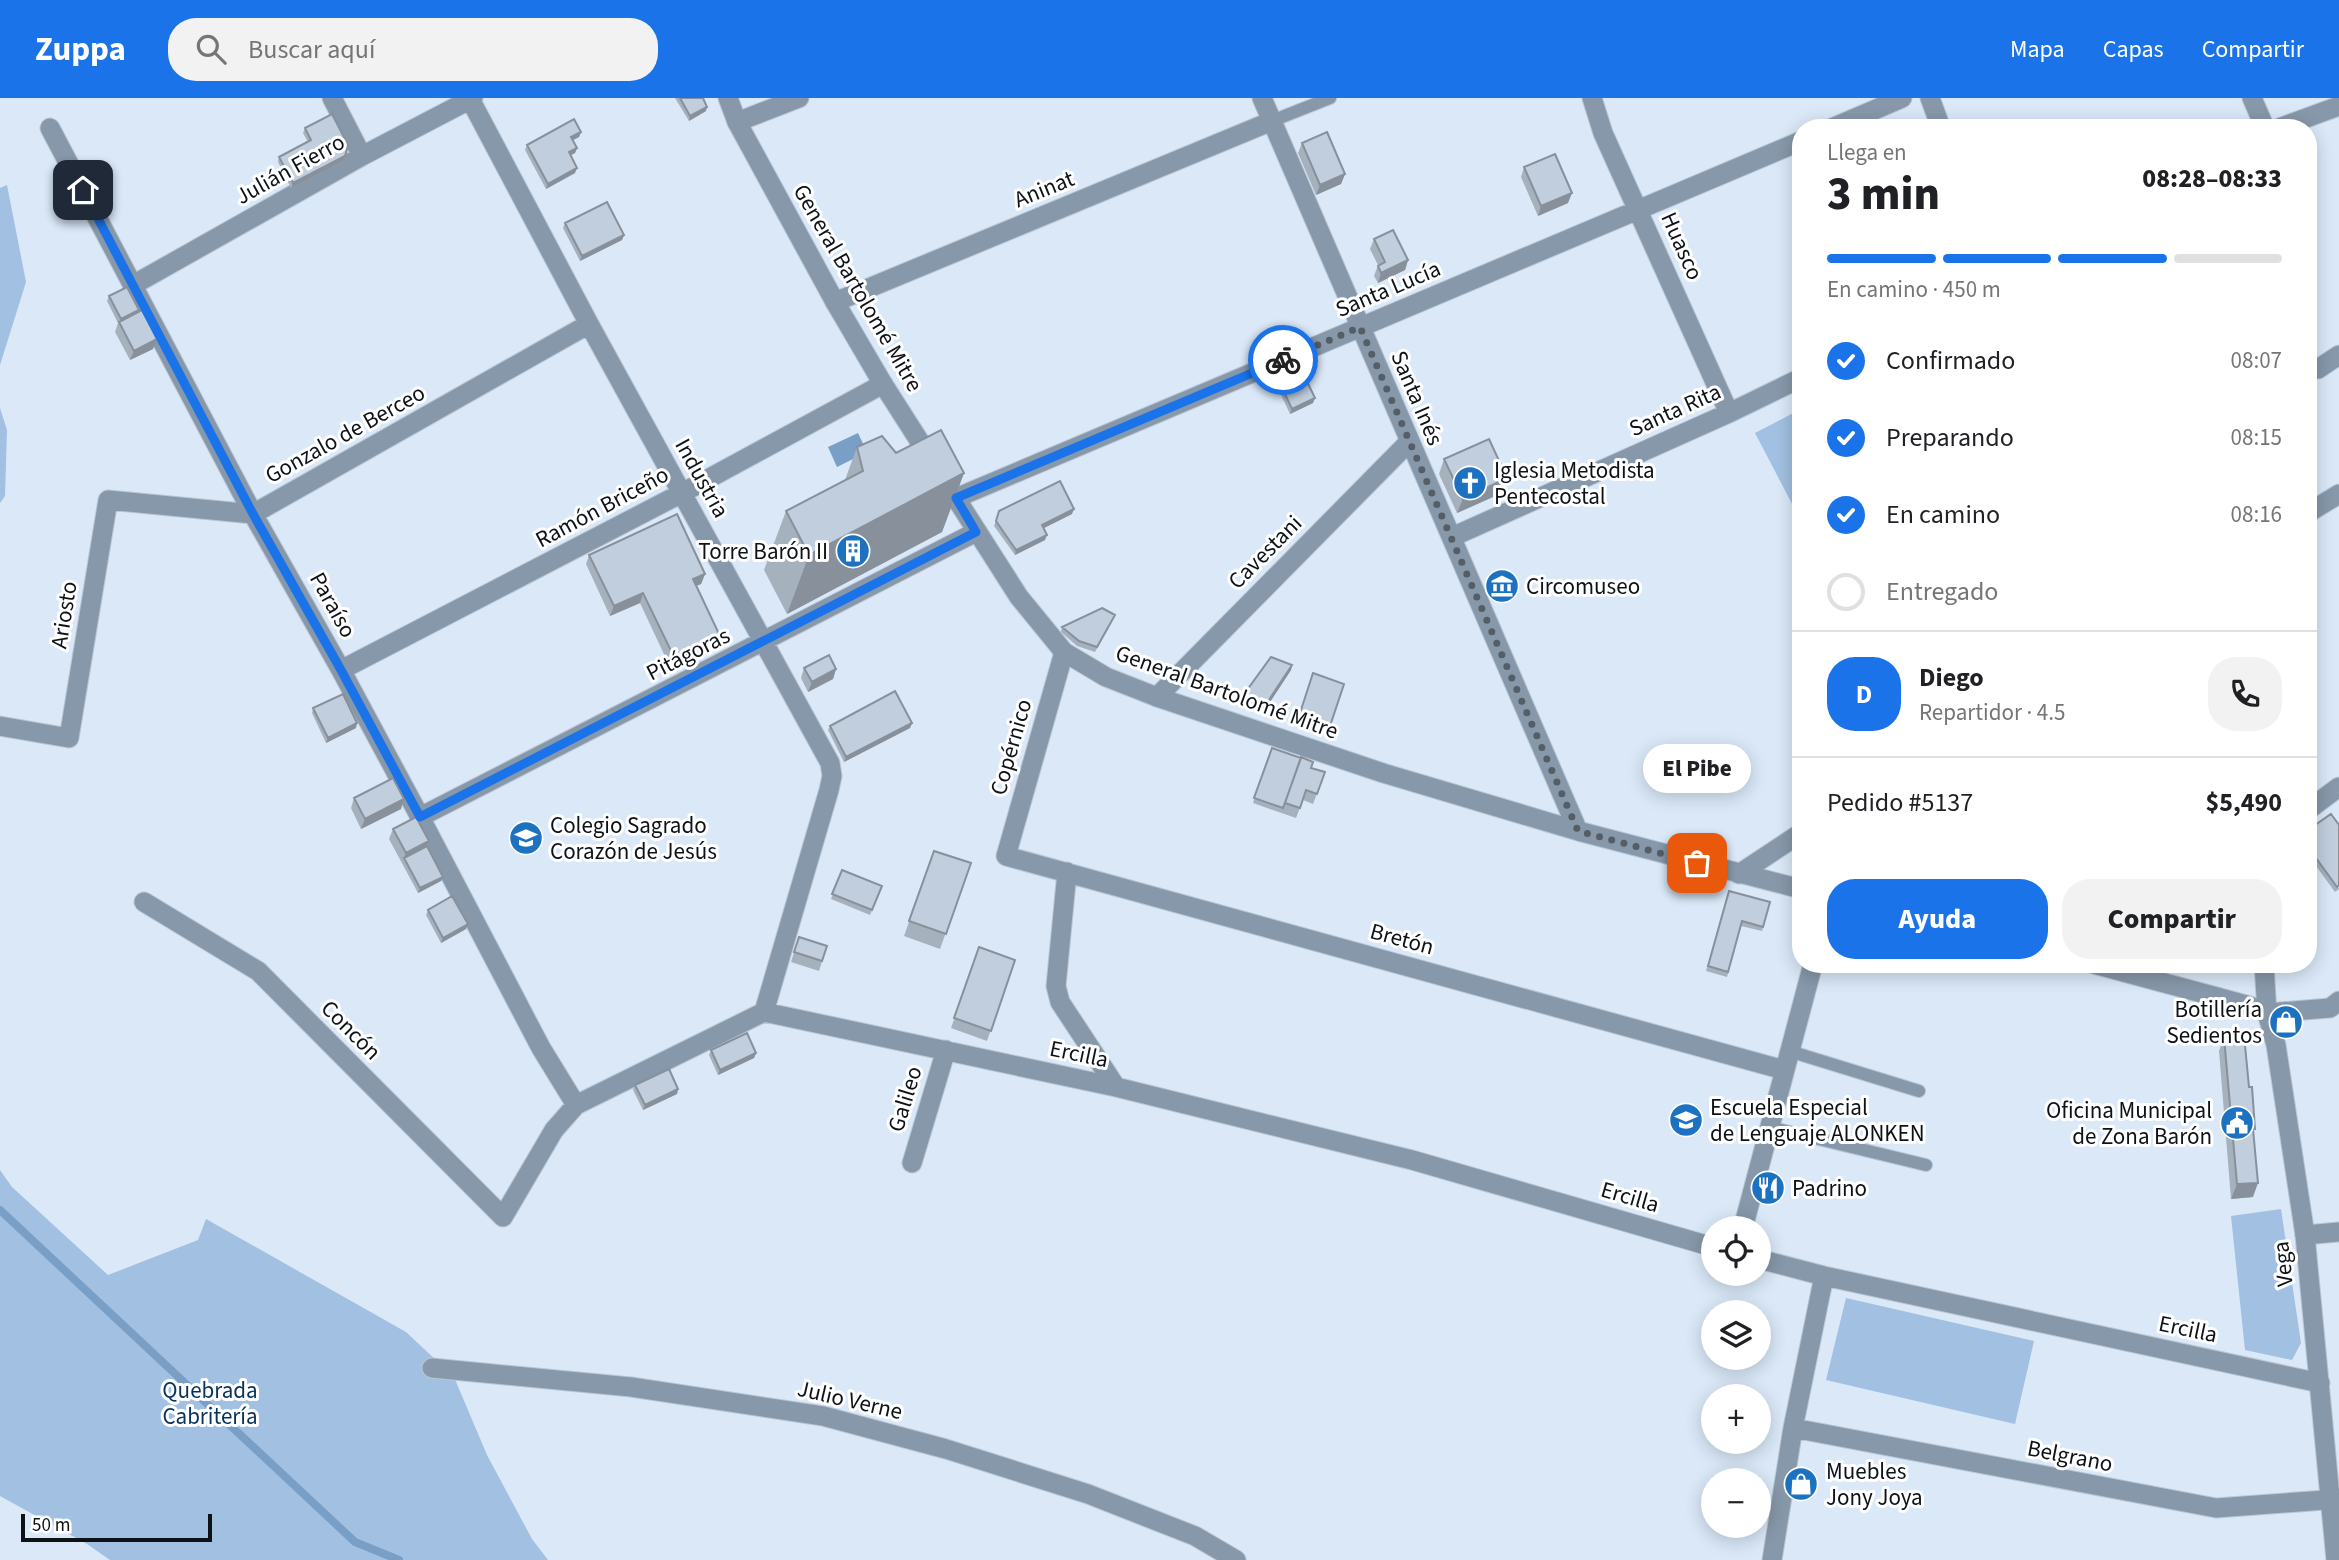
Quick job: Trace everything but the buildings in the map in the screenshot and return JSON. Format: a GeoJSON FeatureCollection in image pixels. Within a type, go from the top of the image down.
{"type":"FeatureCollection","features":[{"type":"Feature","properties":{"kind":"street"},"geometry":{"type":"LineString","coordinates":[[332,98],[362,156]]}},
{"type":"Feature","properties":{"kind":"street","name":"General Bartolomé Mitre"},"geometry":{"type":"LineString","coordinates":[[728,98],[737,122],[883,384],[1019,597],[1064,652],[1106,677],[1157,697],[1383,772],[1578,831],[1792,887]]}},
{"type":"Feature","properties":{"kind":"street"},"geometry":{"type":"LineString","coordinates":[[737,122],[799,98]]}},
{"type":"Feature","properties":{"kind":"street","name":"Santa Inés"},"geometry":{"type":"LineString","coordinates":[[1262,98],[1578,831]]}},
{"type":"Feature","properties":{"kind":"street","name":"Huasco"},"geometry":{"type":"LineString","coordinates":[[1592,98],[1603,133],[1729,413]]}},
{"type":"Feature","properties":{"kind":"street"},"geometry":{"type":"LineString","coordinates":[[1853,119],[1902,98]]}},
{"type":"Feature","properties":{"kind":"street"},"geometry":{"type":"LineString","coordinates":[[1930,98],[1938,119]]}},
{"type":"Feature","properties":{"kind":"street"},"geometry":{"type":"LineString","coordinates":[[2252,98],[2261,119]]}},
{"type":"Feature","properties":{"kind":"street","name":"Julián Fierro"},"geometry":{"type":"LineString","coordinates":[[133,285],[362,156],[471,99]]}},
{"type":"Feature","properties":{"kind":"street","name":"Industria"},"geometry":{"type":"LineString","coordinates":[[471,99],[589,324],[830,763],[832,776],[764,1012]]}},
{"type":"Feature","properties":{"kind":"street"},"geometry":{"type":"LineString","coordinates":[[2303,119],[2339,106]]}},
{"type":"Feature","properties":{"kind":"street","name":"Aninat"},"geometry":{"type":"LineString","coordinates":[[835,302],[1272,121]]}},
{"type":"Feature","properties":{"kind":"street","name":"Paraíso"},"geometry":{"type":"LineString","coordinates":[[50,128],[253,514],[341,670],[541,1048],[576,1105]]}},
{"type":"Feature","properties":{"kind":"street","name":"Santa Lucía"},"geometry":{"type":"LineString","coordinates":[[956,498],[1792,145]]}},
{"type":"Feature","properties":{"kind":"street","name":"Gonzalo de Berceo"},"geometry":{"type":"LineString","coordinates":[[108,500],[253,514],[589,324]]}},
{"type":"Feature","properties":{"kind":"street"},"geometry":{"type":"LineString","coordinates":[[2318,369],[2339,355]]}},
{"type":"Feature","properties":{"kind":"street","name":"Santa Rita"},"geometry":{"type":"LineString","coordinates":[[1452,537],[1792,382]]}},
{"type":"Feature","properties":{"kind":"street","name":"Ramón Briceño"},"geometry":{"type":"LineString","coordinates":[[341,670],[682,493],[883,384]]}},
{"type":"Feature","properties":{"kind":"street","name":"Cavestani"},"geometry":{"type":"LineString","coordinates":[[1157,697],[1409,442]]}},
{"type":"Feature","properties":{"kind":"street"},"geometry":{"type":"LineString","coordinates":[[2317,507],[2339,494]]}},
{"type":"Feature","properties":{"kind":"street","name":"Ariosto"},"geometry":{"type":"LineString","coordinates":[[0,726],[69,738],[108,500]]}},
{"type":"Feature","properties":{"kind":"street","name":"Pitágoras"},"geometry":{"type":"LineString","coordinates":[[420,817],[976,532]]}},
{"type":"Feature","properties":{"kind":"street","name":"Copérnico"},"geometry":{"type":"LineString","coordinates":[[1006,856],[1064,652]]}},
{"type":"Feature","properties":{"kind":"street"},"geometry":{"type":"LineString","coordinates":[[2317,803],[2339,787]]}},
{"type":"Feature","properties":{"kind":"street"},"geometry":{"type":"LineString","coordinates":[[1739,874],[1792,839]]}},
{"type":"Feature","properties":{"kind":"street","name":"Bretón"},"geometry":{"type":"LineString","coordinates":[[1006,856],[1787,1061]]}},
{"type":"Feature","properties":{"kind":"street"},"geometry":{"type":"LineString","coordinates":[[1068,872],[1056,986],[1060,1002],[1074,1027],[1116,1087]]}},
{"type":"Feature","properties":{"kind":"street","name":"Concón"},"geometry":{"type":"LineString","coordinates":[[144,902],[258,971],[503,1217],[554,1130],[576,1105]]}},
{"type":"Feature","properties":{"kind":"street"},"geometry":{"type":"LineString","coordinates":[[1746,1216],[1810,973]]}},
{"type":"Feature","properties":{"kind":"street"},"geometry":{"type":"LineString","coordinates":[[2127,973],[2267,1013],[2336,1007]]}},
{"type":"Feature","properties":{"kind":"street","name":"Vega"},"geometry":{"type":"LineString","coordinates":[[2264,973],[2267,1013],[2276,1045],[2305,1235],[2335,1499],[2336,1560]]}},
{"type":"Feature","properties":{"kind":"street"},"geometry":{"type":"LineString","coordinates":[[576,1105],[764,1012]]}},
{"type":"Feature","properties":{"kind":"street","name":"Ercilla"},"geometry":{"type":"LineString","coordinates":[[764,1012],[1116,1087],[1412,1160],[1701,1244]]}},
{"type":"Feature","properties":{"kind":"street","name":"Galileo"},"geometry":{"type":"LineString","coordinates":[[912,1163],[946,1050]]}},
{"type":"Feature","properties":{"kind":"street"},"geometry":{"type":"LineString","coordinates":[[2305,1235],[2339,1232]]}},
{"type":"Feature","properties":{"kind":"street","name":"Ercilla"},"geometry":{"type":"LineString","coordinates":[[1771,1262],[1824,1276],[2320,1382]]}},
{"type":"Feature","properties":{"kind":"street"},"geometry":{"type":"LineString","coordinates":[[1772,1560],[1793,1428],[1824,1276]]}},
{"type":"Feature","properties":{"kind":"street","name":"Julio Verne"},"geometry":{"type":"LineString","coordinates":[[432,1368],[631,1387],[823,1416],[946,1449],[1088,1494],[1195,1536],[1236,1560]]}},
{"type":"Feature","properties":{"kind":"street","name":"Belgrano"},"geometry":{"type":"LineString","coordinates":[[1793,1428],[2216,1508],[2335,1499]]}},
{"type":"Feature","properties":{"kind":"lane"},"geometry":{"type":"LineString","coordinates":[[1272,121],[1330,98]]}},
{"type":"Feature","properties":{"kind":"lane"},"geometry":{"type":"LineString","coordinates":[[1787,1061],[1919,1090]]}},
{"type":"Feature","properties":{"kind":"lane"},"geometry":{"type":"LineString","coordinates":[[1769,1127],[1926,1164]]}},
{"type":"Feature","properties":{"kind":"green space"},"geometry":{"type":"Polygon","coordinates":[[[7,185],[26,282],[0,365],[0,188],[7,185]]]}},
{"type":"Feature","properties":{"kind":"green space"},"geometry":{"type":"Polygon","coordinates":[[[0,408],[7,430],[5,496],[0,503],[0,408]]]}},
{"type":"Feature","properties":{"kind":"green space"},"geometry":{"type":"Polygon","coordinates":[[[1792,414],[1792,504],[1755,433],[1792,414]]]}},
{"type":"Feature","properties":{"kind":"green space","name":"Quebrada Cabritería"},"geometry":{"type":"Polygon","coordinates":[[[0,1170],[12,1187],[108,1275],[198,1240],[206,1219],[406,1332],[454,1377],[487,1455],[532,1539],[548,1560],[110,1560],[87,1544],[0,1496],[0,1170]]]}},
{"type":"Feature","properties":{"kind":"green space"},"geometry":{"type":"Polygon","coordinates":[[[2281,1209],[2301,1343],[2292,1360],[2245,1350],[2231,1216],[2281,1209]]]}},
{"type":"Feature","properties":{"kind":"green space"},"geometry":{"type":"Polygon","coordinates":[[[1846,1298],[2034,1341],[2015,1424],[1826,1380],[1846,1298]]]}},
{"type":"Feature","properties":{"kind":"shaded area"},"geometry":{"type":"Polygon","coordinates":[[[858,433],[867,452],[837,467],[828,447],[858,433]]]}},
{"type":"Feature","properties":{"kind":"waterway","name":"Quebrada Cabritería"},"geometry":{"type":"LineString","coordinates":[[0,1210],[355,1542],[399,1560]]}},
{"type":"Feature","properties":{"kind":"way so far"},"geometry":{"type":"LineString","coordinates":[[1283,360],[1360,327],[1578,831],[1697,863]]}},
{"type":"Feature","properties":{"kind":"place","name":"Iglesia Metodista Pentecostal"},"geometry":{"type":"Point","coordinates":[1470,483]}},
{"type":"Feature","properties":{"kind":"place","name":"Torre Barón II"},"geometry":{"type":"Point","coordinates":[853,551]}},
{"type":"Feature","properties":{"kind":"place","name":"Circomuseo"},"geometry":{"type":"Point","coordinates":[1502,586]}},
{"type":"Feature","properties":{"kind":"place","name":"Colegio Sagrado Corazón de Jesús"},"geometry":{"type":"Point","coordinates":[526,838]}},
{"type":"Feature","properties":{"kind":"place","name":"El Pibe"},"geometry":{"type":"Point","coordinates":[1697,863]}},
{"type":"Feature","properties":{"kind":"place","name":"Botillería Sedientos"},"geometry":{"type":"Point","coordinates":[2286,1022]}},
{"type":"Feature","properties":{"kind":"place","name":"Escuela Especial de Lenguaje ALONKEN"},"geometry":{"type":"Point","coordinates":[1686,1120]}},
{"type":"Feature","properties":{"kind":"place","name":"Oficina Municipal de Zona Barón"},"geometry":{"type":"Point","coordinates":[2237,1123]}},
{"type":"Feature","properties":{"kind":"place","name":"Padrino"},"geometry":{"type":"Point","coordinates":[1768,1188]}},
{"type":"Feature","properties":{"kind":"place","name":"Muebles Jony Joya"},"geometry":{"type":"Point","coordinates":[1801,1484]}},
{"type":"Feature","properties":{"kind":"route"},"geometry":{"type":"LineString","coordinates":[[83,190],[253,514],[420,817],[976,532],[956,498],[1283,360]]}}]}
